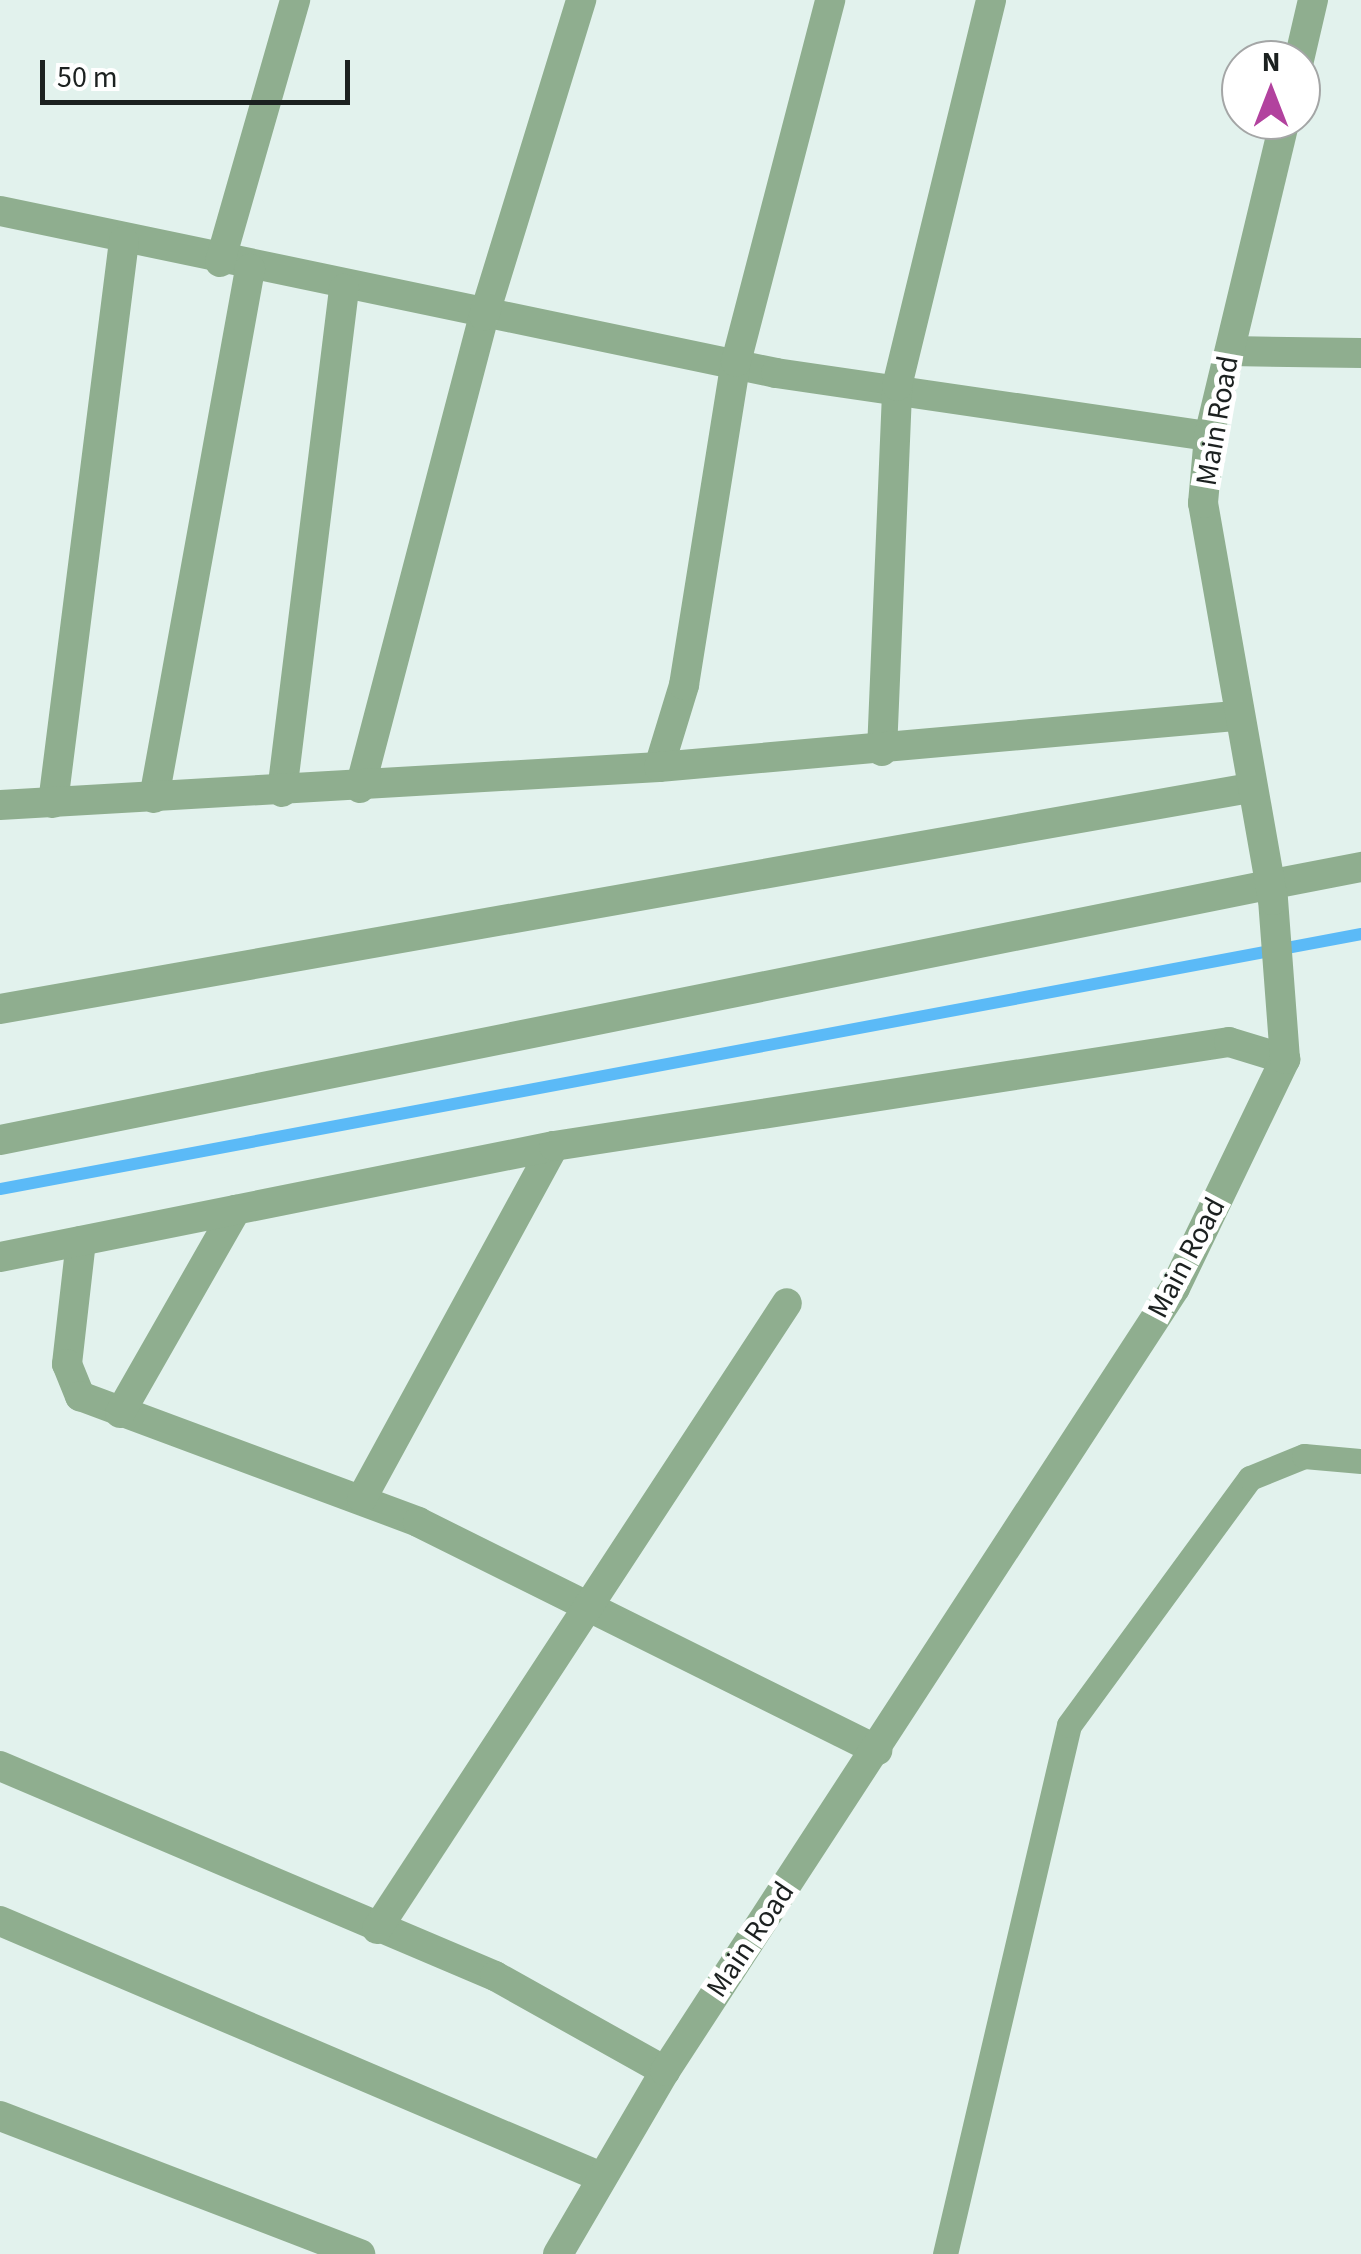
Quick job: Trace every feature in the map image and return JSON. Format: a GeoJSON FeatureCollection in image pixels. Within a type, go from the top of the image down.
{"type":"FeatureCollection","features":[{"type":"Feature","properties":{"kind":"street"},"geometry":{"type":"LineString","coordinates":[[154,798],[235,266],[295,0]]}},
{"type":"Feature","properties":{"kind":"street"},"geometry":{"type":"LineString","coordinates":[[360,788],[484,316],[581,0]]}},
{"type":"Feature","properties":{"kind":"street"},"geometry":{"type":"LineString","coordinates":[[659,767],[684,685],[736,362],[830,0]]}},
{"type":"Feature","properties":{"kind":"street"},"geometry":{"type":"LineString","coordinates":[[882,751],[897,386],[992,0]]}},
{"type":"Feature","properties":{"kind":"street"},"geometry":{"type":"LineString","coordinates":[[1304,40],[1313,0]]}},
{"type":"Feature","properties":{"kind":"street","name":"Main Road"},"geometry":{"type":"LineString","coordinates":[[558,2254],[665,2071],[878,1750],[1184,1274],[1287,1046],[1271,893],[1204,540],[1210,436],[1280,140]]}},
{"type":"Feature","properties":{"kind":"street"},"geometry":{"type":"LineString","coordinates":[[0,211],[235,266],[484,316],[736,362],[1210,436]]}},
{"type":"Feature","properties":{"kind":"street"},"geometry":{"type":"LineString","coordinates":[[53,803],[124,241]]}},
{"type":"Feature","properties":{"kind":"street"},"geometry":{"type":"LineString","coordinates":[[282,792],[344,289]]}},
{"type":"Feature","properties":{"kind":"street"},"geometry":{"type":"LineString","coordinates":[[1230,351],[1361,353]]}},
{"type":"Feature","properties":{"kind":"street"},"geometry":{"type":"LineString","coordinates":[[0,806],[360,788],[882,751],[1236,716]]}},
{"type":"Feature","properties":{"kind":"street"},"geometry":{"type":"LineString","coordinates":[[0,1008],[1250,788]]}},
{"type":"Feature","properties":{"kind":"street"},"geometry":{"type":"LineString","coordinates":[[0,1140],[1271,893],[1361,867]]}},
{"type":"Feature","properties":{"kind":"street"},"geometry":{"type":"LineString","coordinates":[[0,1257],[554,1146],[1230,1042],[1287,1046]]}},
{"type":"Feature","properties":{"kind":"street"},"geometry":{"type":"LineString","coordinates":[[362,1498],[554,1146]]}},
{"type":"Feature","properties":{"kind":"street"},"geometry":{"type":"LineString","coordinates":[[120,1413],[236,1210]]}},
{"type":"Feature","properties":{"kind":"street"},"geometry":{"type":"LineString","coordinates":[[82,1240],[69,1383],[120,1413],[362,1498],[878,1750]]}},
{"type":"Feature","properties":{"kind":"street"},"geometry":{"type":"LineString","coordinates":[[377,1929],[787,1303]]}},
{"type":"Feature","properties":{"kind":"street"},"geometry":{"type":"LineString","coordinates":[[0,1766],[494,1976],[665,2071]]}},
{"type":"Feature","properties":{"kind":"street"},"geometry":{"type":"LineString","coordinates":[[0,1922],[600,2177]]}},
{"type":"Feature","properties":{"kind":"street"},"geometry":{"type":"LineString","coordinates":[[0,2116],[360,2254]]}},
{"type":"Feature","properties":{"kind":"lane"},"geometry":{"type":"LineString","coordinates":[[945,2254],[1070,1725],[1250,1478],[1290,1458],[1361,1460]]}},
{"type":"Feature","properties":{"kind":"waterway"},"geometry":{"type":"LineString","coordinates":[[0,1189],[1361,934]]}}]}
